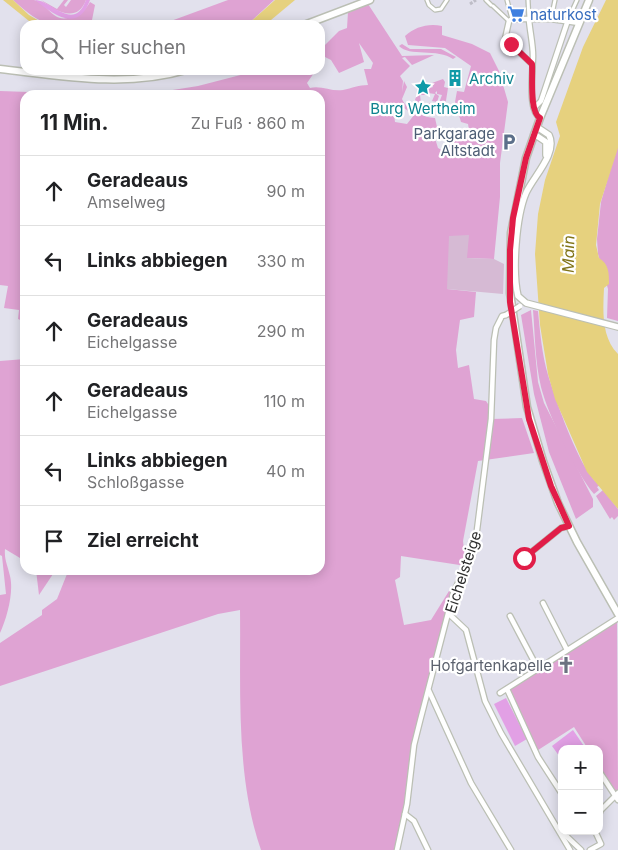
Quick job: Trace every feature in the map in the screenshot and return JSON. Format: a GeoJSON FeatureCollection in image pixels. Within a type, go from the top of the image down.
{"type":"FeatureCollection","features":[{"type":"Feature","properties":{"kind":"main road"},"geometry":{"type":"LineString","coordinates":[[317,20],[370,0]]}},
{"type":"Feature","properties":{"kind":"main road"},"geometry":{"type":"LineString","coordinates":[[589,0],[534,134],[519,187],[511,233],[510,277],[513,320],[529,419],[551,486],[569,526],[586,562],[618,614]]}},
{"type":"Feature","properties":{"kind":"main road"},"geometry":{"type":"LineString","coordinates":[[0,69],[20,71]]}},
{"type":"Feature","properties":{"kind":"main road"},"geometry":{"type":"LineString","coordinates":[[64,75],[117,80],[164,75]]}},
{"type":"Feature","properties":{"kind":"street"},"geometry":{"type":"LineString","coordinates":[[428,0],[429,5],[435,10],[441,8],[447,0]]}},
{"type":"Feature","properties":{"kind":"street"},"geometry":{"type":"LineString","coordinates":[[487,0],[511,20],[551,19],[579,23]]}},
{"type":"Feature","properties":{"kind":"street"},"geometry":{"type":"LineString","coordinates":[[507,0],[511,20],[505,39],[532,64]]}},
{"type":"Feature","properties":{"kind":"street"},"geometry":{"type":"LineString","coordinates":[[528,0],[533,58],[534,108],[536,116],[540,118]]}},
{"type":"Feature","properties":{"kind":"street"},"geometry":{"type":"LineString","coordinates":[[551,19],[555,0]]}},
{"type":"Feature","properties":{"kind":"street"},"geometry":{"type":"LineString","coordinates":[[534,108],[541,102],[568,20],[577,0]]}},
{"type":"Feature","properties":{"kind":"street"},"geometry":{"type":"LineString","coordinates":[[537,127],[546,132],[551,139],[551,150],[526,193],[520,223],[516,287],[518,296],[523,304],[618,327]]}},
{"type":"Feature","properties":{"kind":"street"},"geometry":{"type":"LineString","coordinates":[[534,134],[546,142],[546,158]]}},
{"type":"Feature","properties":{"kind":"street","name":"Eichelsteige"},"geometry":{"type":"LineString","coordinates":[[397,850],[405,814],[414,745],[453,594],[474,547],[491,419],[490,390],[496,328],[502,316],[523,304]]}},
{"type":"Feature","properties":{"kind":"street"},"geometry":{"type":"LineString","coordinates":[[524,558],[561,528],[569,526]]}},
{"type":"Feature","properties":{"kind":"street"},"geometry":{"type":"LineString","coordinates":[[543,603],[567,650]]}},
{"type":"Feature","properties":{"kind":"street"},"geometry":{"type":"LineString","coordinates":[[449,614],[466,630],[485,701],[570,850]]}},
{"type":"Feature","properties":{"kind":"street"},"geometry":{"type":"LineString","coordinates":[[510,616],[538,669]]}},
{"type":"Feature","properties":{"kind":"street"},"geometry":{"type":"LineString","coordinates":[[500,693],[618,618]]}},
{"type":"Feature","properties":{"kind":"street"},"geometry":{"type":"LineString","coordinates":[[507,689],[538,757],[559,790]]}},
{"type":"Feature","properties":{"kind":"street"},"geometry":{"type":"LineString","coordinates":[[429,691],[471,782],[510,850]]}},
{"type":"Feature","properties":{"kind":"street"},"geometry":{"type":"LineString","coordinates":[[603,777],[617,796],[603,806]]}},
{"type":"Feature","properties":{"kind":"street"},"geometry":{"type":"LineString","coordinates":[[405,814],[414,821],[428,850]]}},
{"type":"Feature","properties":{"kind":"street"},"geometry":{"type":"LineString","coordinates":[[556,827],[581,850]]}},
{"type":"Feature","properties":{"kind":"street"},"geometry":{"type":"LineString","coordinates":[[590,850],[601,844],[597,835]]}},
{"type":"Feature","properties":{"kind":"shaded area"},"geometry":{"type":"Polygon","coordinates":[[[13,0],[34,0],[52,14],[62,18],[68,18],[80,12],[90,2],[95,5],[92,20],[39,20],[13,0]]]}},
{"type":"Feature","properties":{"kind":"shaded area"},"geometry":{"type":"Polygon","coordinates":[[[35,0],[41,1],[69,15],[75,14],[81,9],[86,0],[90,0],[85,10],[79,16],[72,19],[57,15],[35,0]]]}},
{"type":"Feature","properties":{"kind":"shaded area"},"geometry":{"type":"Polygon","coordinates":[[[41,0],[57,9],[64,0],[68,0],[64,5],[66,7],[71,0],[86,0],[77,12],[65,13],[53,8],[41,0]]]}},
{"type":"Feature","properties":{"kind":"shaded area"},"geometry":{"type":"Polygon","coordinates":[[[228,0],[274,0],[252,20],[174,20],[228,0]]]}},
{"type":"Feature","properties":{"kind":"shaded area"},"geometry":{"type":"Polygon","coordinates":[[[368,4],[402,56],[434,55],[412,65],[405,57],[402,58],[410,66],[400,76],[403,81],[402,92],[404,81],[407,87],[402,99],[416,113],[435,118],[437,127],[434,135],[438,148],[447,153],[450,144],[460,133],[465,134],[469,130],[468,124],[461,122],[455,102],[457,91],[464,92],[471,66],[445,48],[408,45],[405,36],[413,30],[422,27],[442,26],[442,35],[472,44],[490,53],[499,71],[508,102],[500,163],[500,197],[494,259],[466,258],[447,289],[476,292],[474,317],[460,320],[456,350],[458,368],[469,365],[474,399],[486,401],[492,410],[491,419],[522,418],[534,453],[478,461],[463,541],[466,566],[401,556],[400,577],[395,580],[404,625],[431,620],[449,591],[453,594],[420,721],[409,809],[399,850],[261,850],[247,792],[243,762],[240,700],[240,610],[218,614],[0,686],[0,643],[42,615],[42,610],[57,599],[67,575],[325,575],[325,90],[173,90],[198,86],[241,75],[313,75],[307,83],[310,88],[343,90],[368,85],[364,69],[371,69],[373,63],[359,43],[364,62],[339,73],[331,60],[325,57],[325,45],[339,31],[347,28],[348,12],[368,4]],[[404,108],[398,111],[393,109],[395,122],[407,124],[414,115],[404,108]]]}},
{"type":"Feature","properties":{"kind":"shaded area"},"geometry":{"type":"Polygon","coordinates":[[[402,44],[410,49],[441,49],[456,57],[453,59],[440,54],[410,51],[399,46],[402,44]]]}},
{"type":"Feature","properties":{"kind":"shaded area"},"geometry":{"type":"Polygon","coordinates":[[[443,79],[445,82],[444,87],[448,88],[445,107],[439,106],[439,104],[419,106],[415,100],[417,94],[420,95],[421,103],[439,103],[442,95],[437,94],[437,91],[435,93],[439,96],[437,102],[432,101],[435,94],[421,95],[421,90],[433,87],[432,83],[443,79]]]}},
{"type":"Feature","properties":{"kind":"shaded area"},"geometry":{"type":"Polygon","coordinates":[[[428,85],[431,87],[417,90],[418,87],[428,85]]]}},
{"type":"Feature","properties":{"kind":"shaded area"},"geometry":{"type":"Polygon","coordinates":[[[0,91],[20,92],[20,320],[18,319],[19,310],[4,308],[8,286],[0,285],[0,91]]]}},
{"type":"Feature","properties":{"kind":"shaded area"},"geometry":{"type":"Polygon","coordinates":[[[618,142],[618,321],[607,318],[608,289],[598,254],[597,239],[601,202],[618,142]]]}},
{"type":"Feature","properties":{"kind":"shaded area"},"geometry":{"type":"Polygon","coordinates":[[[469,235],[467,258],[494,259],[504,264],[503,294],[447,289],[449,236],[469,235]]]}},
{"type":"Feature","properties":{"kind":"shaded area"},"geometry":{"type":"Polygon","coordinates":[[[531,310],[538,382],[544,403],[593,499],[593,507],[576,519],[549,452],[534,394],[521,315],[531,310]]]}},
{"type":"Feature","properties":{"kind":"shaded area"},"geometry":{"type":"Polygon","coordinates":[[[533,310],[538,311],[546,367],[563,417],[585,466],[592,478],[600,485],[597,487],[599,490],[594,494],[579,472],[556,428],[541,387],[533,310]]]}},
{"type":"Feature","properties":{"kind":"shaded area"},"geometry":{"type":"Polygon","coordinates":[[[20,359],[20,558],[5,549],[11,590],[7,613],[0,633],[0,595],[6,594],[2,556],[0,555],[0,361],[20,359]]]}},
{"type":"Feature","properties":{"kind":"shaded area"},"geometry":{"type":"Polygon","coordinates":[[[603,490],[618,509],[618,516],[614,520],[612,517],[610,519],[596,496],[603,490]]]}},
{"type":"Feature","properties":{"kind":"shaded area"},"geometry":{"type":"Polygon","coordinates":[[[37,575],[52,575],[39,595],[37,575]]]}},
{"type":"Feature","properties":{"kind":"shaded area"},"geometry":{"type":"Polygon","coordinates":[[[617,621],[618,790],[615,793],[603,774],[603,745],[585,745],[574,727],[535,752],[507,689],[617,621]]]}},
{"type":"Feature","properties":{"kind":"shaded area"},"geometry":{"type":"Polygon","coordinates":[[[506,698],[527,739],[515,746],[494,704],[506,698]]]}},
{"type":"Feature","properties":{"kind":"shaded area"},"geometry":{"type":"Polygon","coordinates":[[[573,730],[583,745],[558,745],[558,754],[552,746],[573,730]]]}},
{"type":"Feature","properties":{"kind":"water"},"geometry":{"type":"Polygon","coordinates":[[[3,0],[13,0],[29,15],[38,20],[28,20],[3,0]]]}},
{"type":"Feature","properties":{"kind":"water"},"geometry":{"type":"Polygon","coordinates":[[[275,0],[295,0],[271,20],[253,20],[275,0]]]}},
{"type":"Feature","properties":{"kind":"water","name":"Main"},"geometry":{"type":"Polygon","coordinates":[[[606,0],[618,0],[618,148],[600,204],[596,245],[599,258],[607,266],[608,273],[609,284],[604,288],[604,323],[608,340],[618,354],[618,509],[587,472],[555,399],[548,374],[540,325],[535,254],[538,214],[545,180],[560,136],[556,122],[583,47],[606,0]]]}},
{"type":"Feature","properties":{"kind":"tunnel"},"geometry":{"type":"LineString","coordinates":[[470,4],[476,0]]}},
{"type":"Feature","properties":{"kind":"place","name":"naturkost"},"geometry":{"type":"Point","coordinates":[516,14]}},
{"type":"Feature","properties":{"kind":"place","name":"Archiv"},"geometry":{"type":"Point","coordinates":[455,78]}},
{"type":"Feature","properties":{"kind":"place","name":"Burg Wertheim"},"geometry":{"type":"Point","coordinates":[423,87]}},
{"type":"Feature","properties":{"kind":"place","name":"Parkgarage Altstadt"},"geometry":{"type":"Point","coordinates":[509,142]}},
{"type":"Feature","properties":{"kind":"place","name":"Hofgartenkapelle"},"geometry":{"type":"Point","coordinates":[566,665]}},
{"type":"Feature","properties":{"kind":"route"},"geometry":{"type":"LineString","coordinates":[[511,44],[532,64],[533,104],[536,116],[540,118],[526,158],[513,218],[510,250],[511,308],[529,419],[551,486],[569,526],[561,528],[524,558]]}}]}
